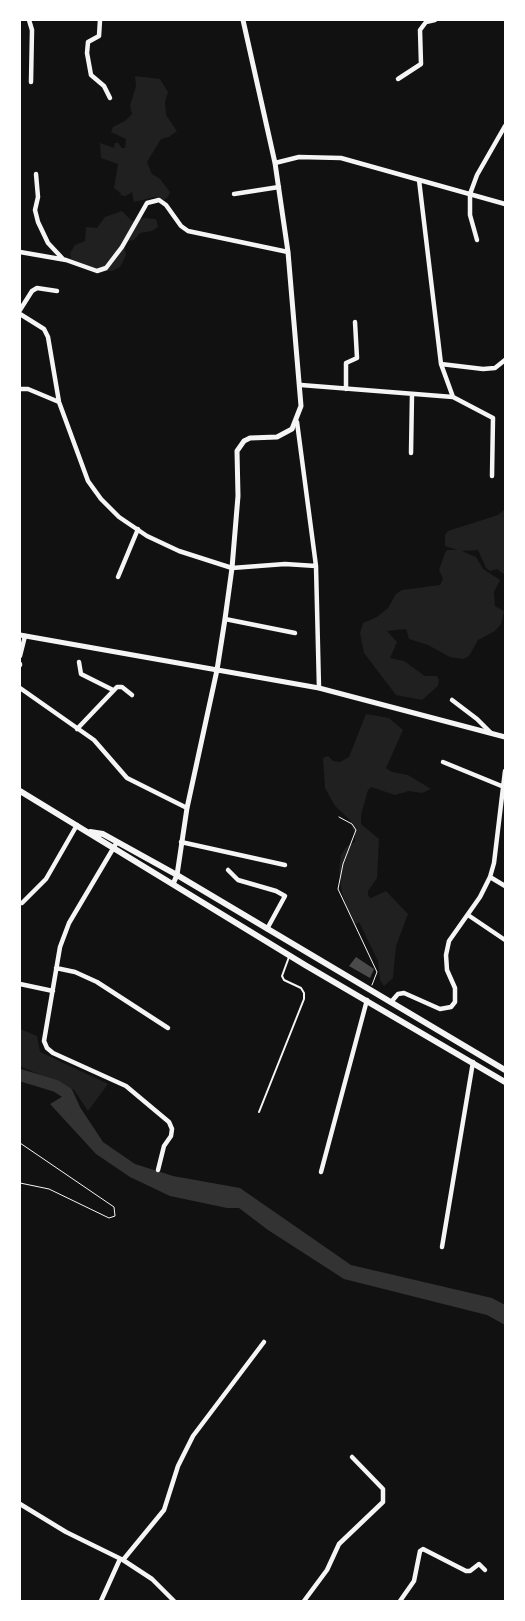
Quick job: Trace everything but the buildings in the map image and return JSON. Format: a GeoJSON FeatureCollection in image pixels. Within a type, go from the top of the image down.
{"type":"FeatureCollection","features":[{"type":"Feature","properties":{"kind":"main road"},"geometry":{"type":"LineString","coordinates":[[20,791],[90,832],[177,875],[505,1070]]}},
{"type":"Feature","properties":{"kind":"main road"},"geometry":{"type":"LineString","coordinates":[[116,845],[173,884],[505,1082]]}},
{"type":"Feature","properties":{"kind":"street"},"geometry":{"type":"LineString","coordinates":[[29,20],[32,30],[31,82]]}},
{"type":"Feature","properties":{"kind":"street"},"geometry":{"type":"LineString","coordinates":[[100,20],[99,36],[88,42],[87,53],[91,75],[104,86],[110,98]]}},
{"type":"Feature","properties":{"kind":"street"},"geometry":{"type":"LineString","coordinates":[[173,884],[177,875],[187,808],[217,670],[225,619],[232,568],[238,496],[237,451],[244,441],[257,436],[277,437],[292,429],[297,422],[301,406],[301,385],[288,252],[279,187],[243,20]]}},
{"type":"Feature","properties":{"kind":"street"},"geometry":{"type":"LineString","coordinates":[[398,79],[421,64],[420,30],[426,22],[435,20]]}},
{"type":"Feature","properties":{"kind":"street"},"geometry":{"type":"LineString","coordinates":[[477,240],[470,215],[470,194],[477,175],[505,126]]}},
{"type":"Feature","properties":{"kind":"street"},"geometry":{"type":"LineString","coordinates":[[275,163],[299,157],[341,158],[505,204]]}},
{"type":"Feature","properties":{"kind":"street"},"geometry":{"type":"LineString","coordinates":[[36,174],[38,197],[35,210],[38,222],[48,242],[63,259]]}},
{"type":"Feature","properties":{"kind":"street"},"geometry":{"type":"LineString","coordinates":[[419,180],[441,364],[453,397]]}},
{"type":"Feature","properties":{"kind":"street"},"geometry":{"type":"LineString","coordinates":[[234,194],[279,187]]}},
{"type":"Feature","properties":{"kind":"street"},"geometry":{"type":"LineString","coordinates":[[20,252],[63,259],[97,271],[106,268],[122,247],[147,203],[159,200],[166,205],[181,226],[188,231],[288,252]]}},
{"type":"Feature","properties":{"kind":"street"},"geometry":{"type":"LineString","coordinates":[[20,310],[32,291],[37,288],[57,291]]}},
{"type":"Feature","properties":{"kind":"street"},"geometry":{"type":"LineString","coordinates":[[20,314],[38,324],[48,337],[59,402],[88,481],[101,499],[119,517],[179,551],[232,568],[285,564],[316,566]]}},
{"type":"Feature","properties":{"kind":"street"},"geometry":{"type":"LineString","coordinates":[[346,389],[346,364],[357,358],[355,322]]}},
{"type":"Feature","properties":{"kind":"street"},"geometry":{"type":"LineString","coordinates":[[441,364],[483,369],[495,368],[505,360]]}},
{"type":"Feature","properties":{"kind":"street"},"geometry":{"type":"LineString","coordinates":[[301,385],[453,397],[494,418],[492,476]]}},
{"type":"Feature","properties":{"kind":"street"},"geometry":{"type":"LineString","coordinates":[[20,389],[28,389],[59,402]]}},
{"type":"Feature","properties":{"kind":"street"},"geometry":{"type":"LineString","coordinates":[[411,453],[412,394]]}},
{"type":"Feature","properties":{"kind":"street"},"geometry":{"type":"LineString","coordinates":[[297,422],[316,566],[319,688]]}},
{"type":"Feature","properties":{"kind":"street"},"geometry":{"type":"LineString","coordinates":[[118,577],[138,529]]}},
{"type":"Feature","properties":{"kind":"street"},"geometry":{"type":"LineString","coordinates":[[225,619],[296,633]]}},
{"type":"Feature","properties":{"kind":"street"},"geometry":{"type":"LineString","coordinates":[[20,656],[23,636],[319,688],[505,737]]}},
{"type":"Feature","properties":{"kind":"street"},"geometry":{"type":"LineString","coordinates":[[79,662],[81,674],[113,690]]}},
{"type":"Feature","properties":{"kind":"street"},"geometry":{"type":"LineString","coordinates":[[77,729],[119,686],[132,694]]}},
{"type":"Feature","properties":{"kind":"street"},"geometry":{"type":"LineString","coordinates":[[20,688],[94,740],[127,778],[187,808]]}},
{"type":"Feature","properties":{"kind":"street"},"geometry":{"type":"LineString","coordinates":[[452,700],[477,719],[491,734]]}},
{"type":"Feature","properties":{"kind":"street"},"geometry":{"type":"LineString","coordinates":[[443,762],[504,787]]}},
{"type":"Feature","properties":{"kind":"street"},"geometry":{"type":"LineString","coordinates":[[391,1002],[398,994],[404,993],[435,1008],[445,1009],[452,1006],[457,995],[447,970],[446,955],[449,941],[468,915],[490,877],[503,822],[505,771]]}},
{"type":"Feature","properties":{"kind":"street"},"geometry":{"type":"LineString","coordinates":[[22,903],[46,879],[77,825]]}},
{"type":"Feature","properties":{"kind":"street"},"geometry":{"type":"LineString","coordinates":[[181,842],[285,866]]}},
{"type":"Feature","properties":{"kind":"street"},"geometry":{"type":"LineString","coordinates":[[116,845],[69,923],[60,947],[44,1041],[47,1048],[53,1054],[126,1086],[170,1122],[171,1136],[164,1146],[158,1170]]}},
{"type":"Feature","properties":{"kind":"street"},"geometry":{"type":"LineString","coordinates":[[228,870],[238,880],[276,891],[285,896],[267,929]]}},
{"type":"Feature","properties":{"kind":"street"},"geometry":{"type":"LineString","coordinates":[[490,877],[505,886]]}},
{"type":"Feature","properties":{"kind":"street"},"geometry":{"type":"LineString","coordinates":[[468,915],[505,940]]}},
{"type":"Feature","properties":{"kind":"street"},"geometry":{"type":"LineString","coordinates":[[56,968],[75,972],[97,982],[168,1028]]}},
{"type":"Feature","properties":{"kind":"street"},"geometry":{"type":"LineString","coordinates":[[20,984],[53,991]]}},
{"type":"Feature","properties":{"kind":"street"},"geometry":{"type":"LineString","coordinates":[[321,1172],[367,1000]]}},
{"type":"Feature","properties":{"kind":"street"},"geometry":{"type":"LineString","coordinates":[[442,1247],[473,1062]]}},
{"type":"Feature","properties":{"kind":"street"},"geometry":{"type":"LineString","coordinates":[[101,1601],[122,1559],[164,1510],[178,1466],[193,1436],[264,1342]]}},
{"type":"Feature","properties":{"kind":"street"},"geometry":{"type":"LineString","coordinates":[[304,1601],[327,1570],[339,1544],[383,1502],[383,1489],[352,1457]]}},
{"type":"Feature","properties":{"kind":"street"},"geometry":{"type":"LineString","coordinates":[[20,1504],[66,1532],[122,1559],[152,1579],[174,1601]]}},
{"type":"Feature","properties":{"kind":"street"},"geometry":{"type":"LineString","coordinates":[[400,1601],[414,1581],[420,1551],[423,1549],[466,1571],[470,1571],[478,1564],[485,1570]]}},
{"type":"Feature","properties":{"kind":"lane"},"geometry":{"type":"LineString","coordinates":[[259,1112],[304,999],[304,993],[301,988],[284,980],[282,976],[290,955]]}},
{"type":"Feature","properties":{"kind":"path"},"geometry":{"type":"LineString","coordinates":[[339,817],[352,824],[356,830],[343,864],[338,889],[377,972],[370,989]]}},
{"type":"Feature","properties":{"kind":"path"},"geometry":{"type":"LineString","coordinates":[[20,1144],[114,1207],[115,1216],[109,1218],[49,1189],[20,1183]]}},
{"type":"Feature","properties":{"kind":"shaded area"},"geometry":{"type":"Polygon","coordinates":[[[135,76],[160,79],[168,92],[165,102],[166,115],[177,131],[169,137],[161,139],[147,162],[152,174],[160,179],[170,192],[164,200],[154,197],[134,202],[132,192],[126,196],[118,195],[122,194],[114,188],[118,164],[101,158],[100,143],[114,148],[115,143],[118,143],[122,148],[125,148],[126,139],[111,132],[113,127],[125,121],[132,114],[130,106],[136,86],[135,76]]]}},
{"type":"Feature","properties":{"kind":"shaded area"},"geometry":{"type":"Polygon","coordinates":[[[122,211],[132,221],[144,218],[156,219],[158,227],[152,231],[140,233],[134,240],[128,241],[124,245],[126,255],[120,267],[112,271],[105,271],[79,265],[68,257],[71,258],[70,253],[75,245],[85,241],[86,227],[97,228],[105,217],[122,211]]]}},
{"type":"Feature","properties":{"kind":"shaded area"},"geometry":{"type":"Polygon","coordinates":[[[505,509],[505,575],[497,569],[490,571],[486,568],[478,550],[462,551],[476,557],[483,569],[500,580],[494,592],[495,606],[504,611],[501,624],[495,631],[478,640],[469,656],[463,659],[450,657],[428,645],[409,639],[406,629],[387,631],[397,642],[390,658],[404,661],[425,676],[437,676],[439,680],[438,686],[422,700],[396,695],[364,653],[360,633],[363,623],[377,617],[388,608],[396,594],[402,590],[440,585],[443,579],[439,570],[445,553],[447,550],[457,550],[445,546],[445,535],[448,531],[498,515],[505,509]]]}},
{"type":"Feature","properties":{"kind":"shaded area"},"geometry":{"type":"Polygon","coordinates":[[[366,714],[389,718],[403,730],[386,768],[392,772],[408,775],[431,789],[422,793],[409,791],[395,795],[371,787],[368,790],[361,815],[361,824],[379,839],[377,878],[368,891],[368,896],[371,898],[386,891],[408,914],[396,946],[393,978],[384,986],[380,980],[378,961],[359,922],[356,924],[349,914],[342,893],[339,870],[341,855],[347,846],[355,842],[355,836],[350,820],[335,806],[325,788],[323,758],[328,756],[333,761],[340,762],[349,757],[366,714]]]}},
{"type":"Feature","properties":{"kind":"shaded area"},"geometry":{"type":"Polygon","coordinates":[[[20,1029],[37,1036],[40,1052],[108,1084],[88,1111],[74,1090],[20,1066],[20,1029]]]}},
{"type":"Feature","properties":{"kind":"shaded area"},"geometry":{"type":"Polygon","coordinates":[[[70,1092],[103,1142],[135,1164],[173,1176],[240,1188],[351,1265],[492,1298],[505,1305],[505,1325],[487,1315],[344,1279],[268,1230],[239,1208],[227,1208],[170,1196],[130,1177],[96,1154],[50,1104],[70,1092]]]}},
{"type":"Feature","properties":{"kind":"waterway"},"geometry":{"type":"LineString","coordinates":[[20,1075],[56,1086],[67,1093],[74,1108]]}}]}
